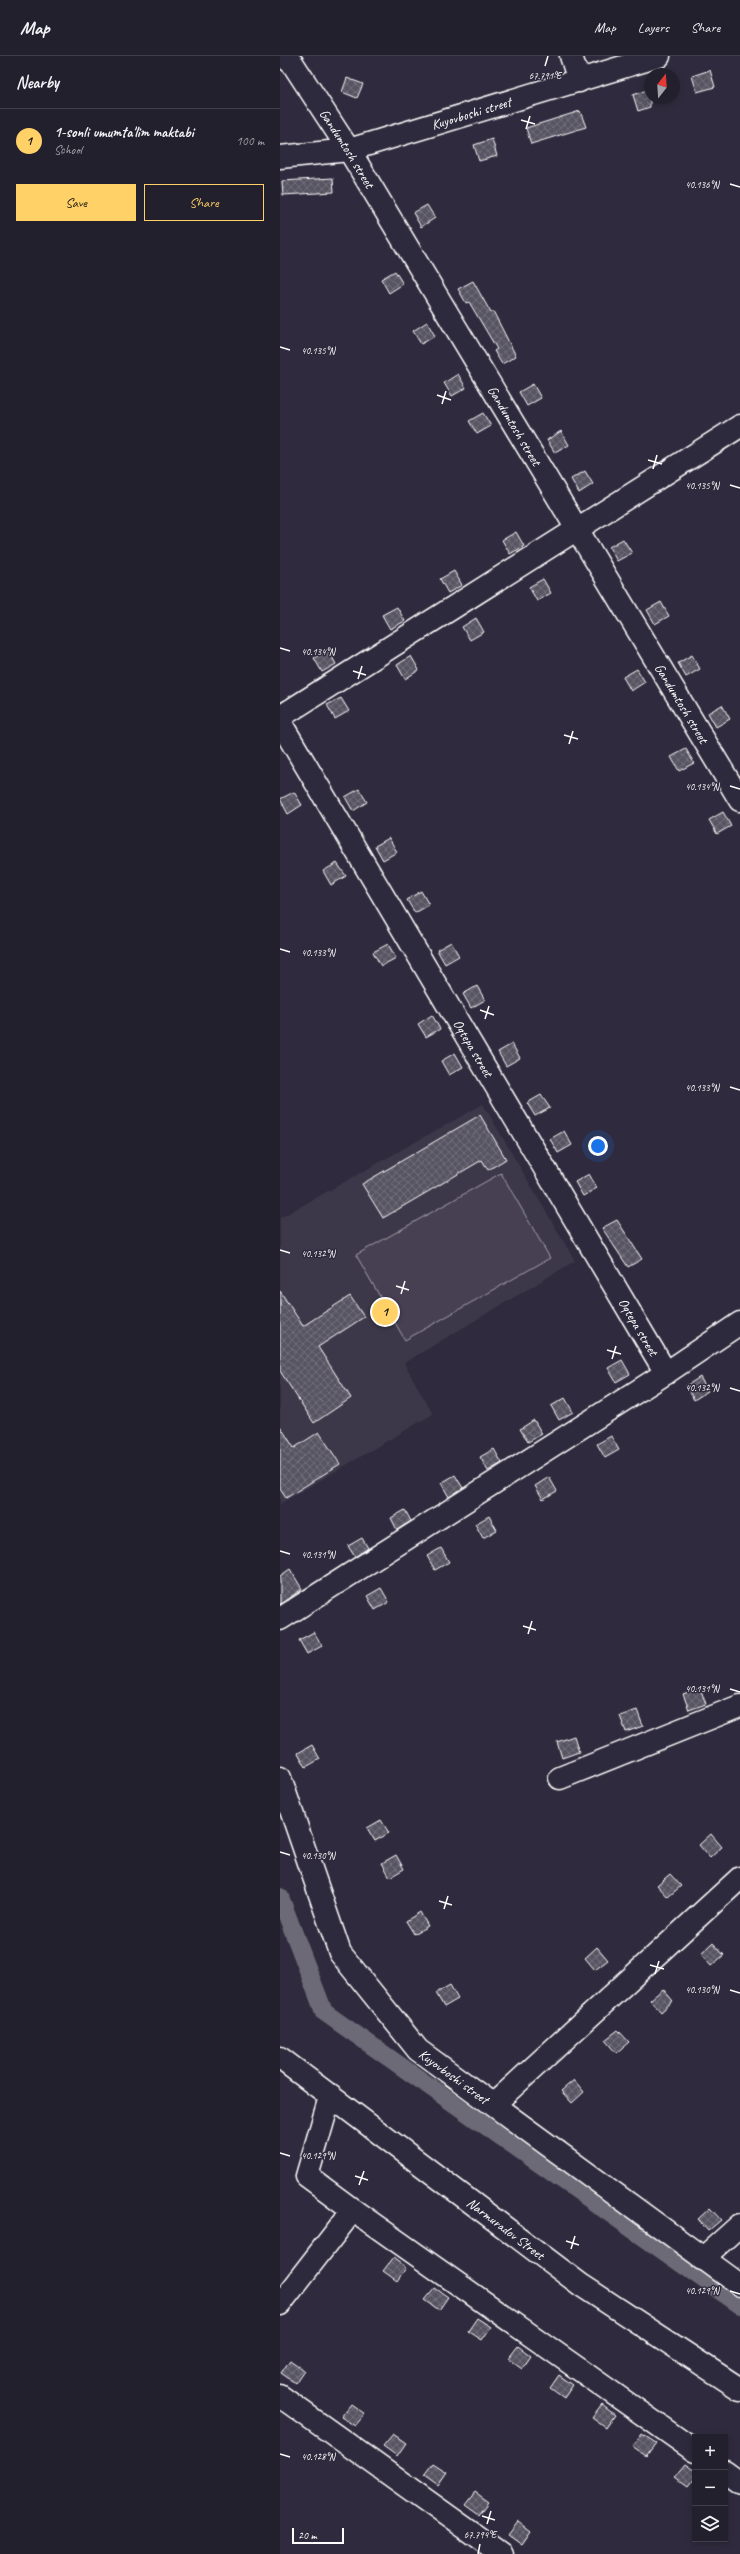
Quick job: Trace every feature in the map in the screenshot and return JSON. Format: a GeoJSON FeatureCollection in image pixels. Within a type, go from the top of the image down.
{"type":"FeatureCollection","features":[{"type":"Feature","properties":{"kind":"street","name":"Gandumtosh street"},"geometry":{"type":"LineString","coordinates":[[283,56],[293,64],[349,150],[740,800]]}},
{"type":"Feature","properties":{"kind":"street"},"geometry":{"type":"LineString","coordinates":[[571,56],[580,81]]}},
{"type":"Feature","properties":{"kind":"street","name":"Kuyovboshi street"},"geometry":{"type":"LineString","coordinates":[[280,157],[349,150],[659,56]]}},
{"type":"Feature","properties":{"kind":"street"},"geometry":{"type":"LineString","coordinates":[[280,717],[740,426]]}},
{"type":"Feature","properties":{"kind":"street","name":"Oqtepa street"},"geometry":{"type":"LineString","coordinates":[[280,722],[666,1373]]}},
{"type":"Feature","properties":{"kind":"street"},"geometry":{"type":"LineString","coordinates":[[280,1619],[666,1373],[740,1323]]}},
{"type":"Feature","properties":{"kind":"street"},"geometry":{"type":"LineString","coordinates":[[560,1778],[740,1706]]}},
{"type":"Feature","properties":{"kind":"street","name":"Kuyovboshi street"},"geometry":{"type":"LineString","coordinates":[[280,1778],[340,1953],[418,2050],[494,2104],[702,2259],[740,2285]]}},
{"type":"Feature","properties":{"kind":"street"},"geometry":{"type":"LineString","coordinates":[[494,2104],[740,1878]]}},
{"type":"Feature","properties":{"kind":"street","name":"Narmuradov Street"},"geometry":{"type":"LineString","coordinates":[[280,2058],[581,2285],[740,2389]]}},
{"type":"Feature","properties":{"kind":"street"},"geometry":{"type":"LineString","coordinates":[[330,2097],[307,2176],[692,2449]]}},
{"type":"Feature","properties":{"kind":"street"},"geometry":{"type":"LineString","coordinates":[[280,2304],[353,2210]]}},
{"type":"Feature","properties":{"kind":"street"},"geometry":{"type":"LineString","coordinates":[[702,2259],[740,2225]]}},
{"type":"Feature","properties":{"kind":"street"},"geometry":{"type":"LineString","coordinates":[[280,2396],[501,2554]]}},
{"type":"Feature","properties":{"kind":"street"},"geometry":{"type":"LineString","coordinates":[[728,2474],[740,2483]]}},
{"type":"Feature","properties":{"kind":"shaded area"},"geometry":{"type":"Polygon","coordinates":[[[483,1104],[575,1261],[404,1363],[433,1414],[280,1504],[280,1218],[483,1104]]]}},
{"type":"Feature","properties":{"kind":"shaded area"},"geometry":{"type":"Polygon","coordinates":[[[501,1173],[550,1258],[405,1340],[356,1255],[501,1173]]]}},
{"type":"Feature","properties":{"kind":"building"},"geometry":{"type":"Polygon","coordinates":[[[710,70],[715,87],[697,92],[692,76],[710,70]]]}},
{"type":"Feature","properties":{"kind":"building"},"geometry":{"type":"Polygon","coordinates":[[[347,78],[363,84],[357,98],[342,92],[347,78]]]}},
{"type":"Feature","properties":{"kind":"building"},"geometry":{"type":"Polygon","coordinates":[[[644,91],[644,104],[650,104],[650,107],[638,111],[633,95],[644,91]]]}},
{"type":"Feature","properties":{"kind":"building"},"geometry":{"type":"Polygon","coordinates":[[[580,111],[586,127],[531,144],[526,128],[580,111]]]}},
{"type":"Feature","properties":{"kind":"building"},"geometry":{"type":"Polygon","coordinates":[[[492,139],[497,156],[479,161],[474,145],[492,139]]]}},
{"type":"Feature","properties":{"kind":"building"},"geometry":{"type":"Polygon","coordinates":[[[333,178],[334,192],[283,195],[282,181],[333,178]]]}},
{"type":"Feature","properties":{"kind":"building"},"geometry":{"type":"Polygon","coordinates":[[[427,205],[435,218],[421,227],[413,213],[427,205]]]}},
{"type":"Feature","properties":{"kind":"building"},"geometry":{"type":"Polygon","coordinates":[[[395,271],[403,284],[389,293],[381,279],[395,271]]]}},
{"type":"Feature","properties":{"kind":"building"},"geometry":{"type":"Polygon","coordinates":[[[473,281],[491,313],[493,311],[516,356],[502,364],[494,351],[497,349],[469,302],[466,303],[458,289],[473,281]]]}},
{"type":"Feature","properties":{"kind":"building"},"geometry":{"type":"Polygon","coordinates":[[[427,322],[435,336],[421,344],[413,331],[427,322]]]}},
{"type":"Feature","properties":{"kind":"building"},"geometry":{"type":"Polygon","coordinates":[[[458,374],[466,388],[452,396],[444,383],[458,374]]]}},
{"type":"Feature","properties":{"kind":"building"},"geometry":{"type":"Polygon","coordinates":[[[533,384],[541,398],[527,406],[519,392],[533,384]]]}},
{"type":"Feature","properties":{"kind":"building"},"geometry":{"type":"Polygon","coordinates":[[[483,413],[491,426],[477,434],[469,421],[483,413]]]}},
{"type":"Feature","properties":{"kind":"building"},"geometry":{"type":"Polygon","coordinates":[[[561,431],[569,445],[555,453],[547,440],[561,431]]]}},
{"type":"Feature","properties":{"kind":"building"},"geometry":{"type":"Polygon","coordinates":[[[585,471],[593,484],[579,493],[571,479],[585,471]]]}},
{"type":"Feature","properties":{"kind":"building"},"geometry":{"type":"Polygon","coordinates":[[[516,532],[524,546],[510,554],[502,540],[516,532]]]}},
{"type":"Feature","properties":{"kind":"building"},"geometry":{"type":"Polygon","coordinates":[[[623,539],[632,553],[617,561],[609,547],[623,539]]]}},
{"type":"Feature","properties":{"kind":"building"},"geometry":{"type":"Polygon","coordinates":[[[454,571],[462,585],[448,593],[440,579],[454,571]]]}},
{"type":"Feature","properties":{"kind":"building"},"geometry":{"type":"Polygon","coordinates":[[[543,579],[551,593],[537,601],[529,587],[543,579]]]}},
{"type":"Feature","properties":{"kind":"building"},"geometry":{"type":"Polygon","coordinates":[[[661,602],[669,616],[655,624],[647,610],[661,602]]]}},
{"type":"Feature","properties":{"kind":"building"},"geometry":{"type":"Polygon","coordinates":[[[397,607],[405,621],[390,629],[382,615],[397,607]]]}},
{"type":"Feature","properties":{"kind":"building"},"geometry":{"type":"Polygon","coordinates":[[[476,618],[484,632],[470,640],[462,627],[476,618]]]}},
{"type":"Feature","properties":{"kind":"building"},"geometry":{"type":"Polygon","coordinates":[[[328,650],[336,664],[322,672],[314,658],[328,650]]]}},
{"type":"Feature","properties":{"kind":"building"},"geometry":{"type":"Polygon","coordinates":[[[692,655],[700,669],[686,677],[678,663],[692,655]]]}},
{"type":"Feature","properties":{"kind":"building"},"geometry":{"type":"Polygon","coordinates":[[[411,656],[419,670],[405,679],[397,665],[411,656]]]}},
{"type":"Feature","properties":{"kind":"building"},"geometry":{"type":"Polygon","coordinates":[[[637,669],[645,682],[631,691],[623,677],[637,669]]]}},
{"type":"Feature","properties":{"kind":"building"},"geometry":{"type":"Polygon","coordinates":[[[341,698],[349,711],[335,719],[327,705],[341,698]]]}},
{"type":"Feature","properties":{"kind":"building"},"geometry":{"type":"Polygon","coordinates":[[[722,705],[730,719],[716,727],[708,713],[722,705]]]}},
{"type":"Feature","properties":{"kind":"building"},"geometry":{"type":"Polygon","coordinates":[[[686,749],[694,763],[679,771],[671,757],[686,749]]]}},
{"type":"Feature","properties":{"kind":"building"},"geometry":{"type":"Polygon","coordinates":[[[359,789],[367,802],[353,811],[345,797],[359,789]]]}},
{"type":"Feature","properties":{"kind":"building"},"geometry":{"type":"Polygon","coordinates":[[[294,792],[302,805],[288,814],[280,799],[294,792]]]}},
{"type":"Feature","properties":{"kind":"building"},"geometry":{"type":"Polygon","coordinates":[[[723,812],[731,826],[717,834],[709,820],[723,812]]]}},
{"type":"Feature","properties":{"kind":"building"},"geometry":{"type":"Polygon","coordinates":[[[389,838],[397,852],[383,860],[375,846],[389,838]]]}},
{"type":"Feature","properties":{"kind":"building"},"geometry":{"type":"Polygon","coordinates":[[[337,863],[346,876],[331,885],[323,871],[337,863]]]}},
{"type":"Feature","properties":{"kind":"building"},"geometry":{"type":"Polygon","coordinates":[[[421,891],[429,905],[415,913],[407,900],[421,891]]]}},
{"type":"Feature","properties":{"kind":"building"},"geometry":{"type":"Polygon","coordinates":[[[451,942],[459,956],[445,964],[437,950],[451,942]]]}},
{"type":"Feature","properties":{"kind":"building"},"geometry":{"type":"Polygon","coordinates":[[[388,944],[396,958],[381,966],[373,952],[388,944]]]}},
{"type":"Feature","properties":{"kind":"building"},"geometry":{"type":"Polygon","coordinates":[[[477,986],[485,1000],[471,1008],[463,994],[477,986]]]}},
{"type":"Feature","properties":{"kind":"building"},"geometry":{"type":"Polygon","coordinates":[[[432,1015],[440,1029],[426,1037],[418,1024],[432,1015]]]}},
{"type":"Feature","properties":{"kind":"building"},"geometry":{"type":"Polygon","coordinates":[[[512,1044],[520,1058],[506,1066],[498,1052],[512,1044]]]}},
{"type":"Feature","properties":{"kind":"building"},"geometry":{"type":"Polygon","coordinates":[[[455,1053],[463,1067],[449,1075],[441,1061],[455,1053]]]}},
{"type":"Feature","properties":{"kind":"building"},"geometry":{"type":"Polygon","coordinates":[[[541,1095],[550,1108],[535,1116],[527,1103],[541,1095]]]}},
{"type":"Feature","properties":{"kind":"building"},"geometry":{"type":"Polygon","coordinates":[[[480,1115],[506,1159],[488,1170],[482,1160],[383,1218],[362,1184],[480,1115]]]}},
{"type":"Feature","properties":{"kind":"building"},"geometry":{"type":"Polygon","coordinates":[[[564,1131],[572,1145],[558,1153],[550,1139],[564,1131]]]}},
{"type":"Feature","properties":{"kind":"building"},"geometry":{"type":"Polygon","coordinates":[[[589,1174],[597,1188],[583,1196],[575,1182],[589,1174]]]}},
{"type":"Feature","properties":{"kind":"building"},"geometry":{"type":"Polygon","coordinates":[[[617,1220],[642,1259],[628,1267],[602,1228],[617,1220]]]}},
{"type":"Feature","properties":{"kind":"building"},"geometry":{"type":"Polygon","coordinates":[[[280,1291],[303,1326],[350,1296],[364,1317],[318,1347],[351,1398],[314,1423],[280,1371],[280,1291]]]}},
{"type":"Feature","properties":{"kind":"building"},"geometry":{"type":"Polygon","coordinates":[[[622,1360],[630,1374],[616,1382],[608,1368],[622,1360]]]}},
{"type":"Feature","properties":{"kind":"building"},"geometry":{"type":"Polygon","coordinates":[[[700,1377],[708,1391],[694,1400],[686,1386],[700,1377]]]}},
{"type":"Feature","properties":{"kind":"building"},"geometry":{"type":"Polygon","coordinates":[[[565,1398],[573,1412],[559,1420],[551,1406],[565,1398]]]}},
{"type":"Feature","properties":{"kind":"building"},"geometry":{"type":"Polygon","coordinates":[[[534,1420],[542,1434],[528,1442],[520,1429],[534,1420]]]}},
{"type":"Feature","properties":{"kind":"building"},"geometry":{"type":"Polygon","coordinates":[[[280,1426],[294,1448],[319,1432],[340,1464],[286,1498],[280,1489],[280,1426]]]}},
{"type":"Feature","properties":{"kind":"building"},"geometry":{"type":"Polygon","coordinates":[[[611,1436],[619,1450],[605,1458],[597,1444],[611,1436]]]}},
{"type":"Feature","properties":{"kind":"building"},"geometry":{"type":"Polygon","coordinates":[[[494,1449],[502,1463],[488,1471],[480,1457],[494,1449]]]}},
{"type":"Feature","properties":{"kind":"building"},"geometry":{"type":"Polygon","coordinates":[[[455,1475],[463,1488],[449,1497],[441,1483],[455,1475]]]}},
{"type":"Feature","properties":{"kind":"building"},"geometry":{"type":"Polygon","coordinates":[[[549,1477],[557,1491],[543,1499],[535,1486],[549,1477]]]}},
{"type":"Feature","properties":{"kind":"building"},"geometry":{"type":"Polygon","coordinates":[[[405,1510],[411,1521],[397,1530],[391,1518],[405,1510]]]}},
{"type":"Feature","properties":{"kind":"building"},"geometry":{"type":"Polygon","coordinates":[[[489,1516],[497,1530],[483,1538],[475,1524],[489,1516]]]}},
{"type":"Feature","properties":{"kind":"building"},"geometry":{"type":"Polygon","coordinates":[[[362,1538],[368,1548],[355,1557],[348,1546],[362,1538]]]}},
{"type":"Feature","properties":{"kind":"building"},"geometry":{"type":"Polygon","coordinates":[[[441,1548],[449,1562],[435,1570],[427,1556],[441,1548]]]}},
{"type":"Feature","properties":{"kind":"building"},"geometry":{"type":"Polygon","coordinates":[[[290,1569],[302,1589],[280,1604],[280,1576],[290,1569]]]}},
{"type":"Feature","properties":{"kind":"building"},"geometry":{"type":"Polygon","coordinates":[[[381,1588],[389,1602],[375,1610],[367,1596],[381,1588]]]}},
{"type":"Feature","properties":{"kind":"building"},"geometry":{"type":"Polygon","coordinates":[[[314,1632],[322,1646],[307,1654],[299,1640],[314,1632]]]}},
{"type":"Feature","properties":{"kind":"building"},"geometry":{"type":"Polygon","coordinates":[[[700,1688],[706,1704],[689,1710],[683,1694],[700,1688]]]}},
{"type":"Feature","properties":{"kind":"building"},"geometry":{"type":"Polygon","coordinates":[[[637,1710],[643,1726],[626,1732],[620,1716],[637,1710]]]}},
{"type":"Feature","properties":{"kind":"building"},"geometry":{"type":"Polygon","coordinates":[[[574,1736],[579,1752],[562,1758],[557,1742],[574,1736]]]}},
{"type":"Feature","properties":{"kind":"building"},"geometry":{"type":"Polygon","coordinates":[[[312,1745],[320,1759],[306,1767],[298,1753],[312,1745]]]}},
{"type":"Feature","properties":{"kind":"building"},"geometry":{"type":"Polygon","coordinates":[[[381,1820],[389,1833],[375,1841],[367,1828],[381,1820]]]}},
{"type":"Feature","properties":{"kind":"building"},"geometry":{"type":"Polygon","coordinates":[[[711,1834],[722,1847],[710,1858],[699,1845],[711,1834]]]}},
{"type":"Feature","properties":{"kind":"building"},"geometry":{"type":"Polygon","coordinates":[[[396,1855],[404,1869],[390,1877],[382,1863],[396,1855]]]}},
{"type":"Feature","properties":{"kind":"building"},"geometry":{"type":"Polygon","coordinates":[[[670,1874],[681,1886],[668,1897],[657,1885],[670,1874]]]}},
{"type":"Feature","properties":{"kind":"building"},"geometry":{"type":"Polygon","coordinates":[[[420,1912],[428,1926],[414,1934],[406,1921],[420,1912]]]}},
{"type":"Feature","properties":{"kind":"building"},"geometry":{"type":"Polygon","coordinates":[[[713,1943],[724,1955],[711,1966],[701,1954],[713,1943]]]}},
{"type":"Feature","properties":{"kind":"building"},"geometry":{"type":"Polygon","coordinates":[[[597,1947],[608,1960],[595,1970],[585,1958],[597,1947]]]}},
{"type":"Feature","properties":{"kind":"building"},"geometry":{"type":"Polygon","coordinates":[[[450,1985],[458,1999],[444,2007],[436,1993],[450,1985]]]}},
{"type":"Feature","properties":{"kind":"building"},"geometry":{"type":"Polygon","coordinates":[[[663,1989],[673,2001],[661,2012],[650,2000],[663,1989]]]}},
{"type":"Feature","properties":{"kind":"building"},"geometry":{"type":"Polygon","coordinates":[[[618,2030],[629,2042],[616,2053],[605,2040],[618,2030]]]}},
{"type":"Feature","properties":{"kind":"building"},"geometry":{"type":"Polygon","coordinates":[[[574,2080],[584,2092],[572,2103],[561,2091],[574,2080]]]}},
{"type":"Feature","properties":{"kind":"building"},"geometry":{"type":"Polygon","coordinates":[[[710,2208],[721,2220],[708,2231],[698,2219],[710,2208]]]}},
{"type":"Feature","properties":{"kind":"building"},"geometry":{"type":"Polygon","coordinates":[[[393,2258],[406,2268],[397,2281],[383,2271],[393,2258]]]}},
{"type":"Feature","properties":{"kind":"building"},"geometry":{"type":"Polygon","coordinates":[[[435,2288],[448,2297],[439,2310],[425,2300],[435,2288]]]}},
{"type":"Feature","properties":{"kind":"building"},"geometry":{"type":"Polygon","coordinates":[[[477,2318],[491,2327],[482,2340],[468,2331],[477,2318]]]}},
{"type":"Feature","properties":{"kind":"building"},"geometry":{"type":"Polygon","coordinates":[[[518,2346],[531,2356],[522,2369],[508,2359],[518,2346]]]}},
{"type":"Feature","properties":{"kind":"building"},"geometry":{"type":"Polygon","coordinates":[[[290,2360],[304,2370],[295,2383],[281,2373],[290,2360]]]}},
{"type":"Feature","properties":{"kind":"building"},"geometry":{"type":"Polygon","coordinates":[[[559,2375],[573,2385],[564,2398],[550,2388],[559,2375]]]}},
{"type":"Feature","properties":{"kind":"building"},"geometry":{"type":"Polygon","coordinates":[[[351,2404],[365,2414],[355,2426],[341,2417],[351,2404]]]}},
{"type":"Feature","properties":{"kind":"building"},"geometry":{"type":"Polygon","coordinates":[[[602,2405],[615,2415],[606,2428],[592,2418],[602,2405]]]}},
{"type":"Feature","properties":{"kind":"building"},"geometry":{"type":"Polygon","coordinates":[[[393,2434],[406,2443],[397,2456],[383,2446],[393,2434]]]}},
{"type":"Feature","properties":{"kind":"building"},"geometry":{"type":"Polygon","coordinates":[[[642,2434],[656,2443],[646,2456],[633,2447],[642,2434]]]}},
{"type":"Feature","properties":{"kind":"building"},"geometry":{"type":"Polygon","coordinates":[[[433,2463],[447,2472],[438,2485],[424,2475],[433,2463]]]}},
{"type":"Feature","properties":{"kind":"building"},"geometry":{"type":"Polygon","coordinates":[[[685,2464],[692,2469],[692,2482],[689,2486],[675,2476],[685,2464]]]}},
{"type":"Feature","properties":{"kind":"building"},"geometry":{"type":"Polygon","coordinates":[[[475,2492],[489,2502],[479,2515],[465,2505],[475,2492]]]}},
{"type":"Feature","properties":{"kind":"building"},"geometry":{"type":"Polygon","coordinates":[[[518,2522],[531,2532],[522,2545],[508,2535],[518,2522]]]}},
{"type":"Feature","properties":{"kind":"waterway"},"geometry":{"type":"LineString","coordinates":[[280,1897],[324,2012],[740,2305]]}},
{"type":"Feature","properties":{"kind":"place","name":"1-sonli umumta'lim maktabi"},"geometry":{"type":"Point","coordinates":[385,1312]}}]}
